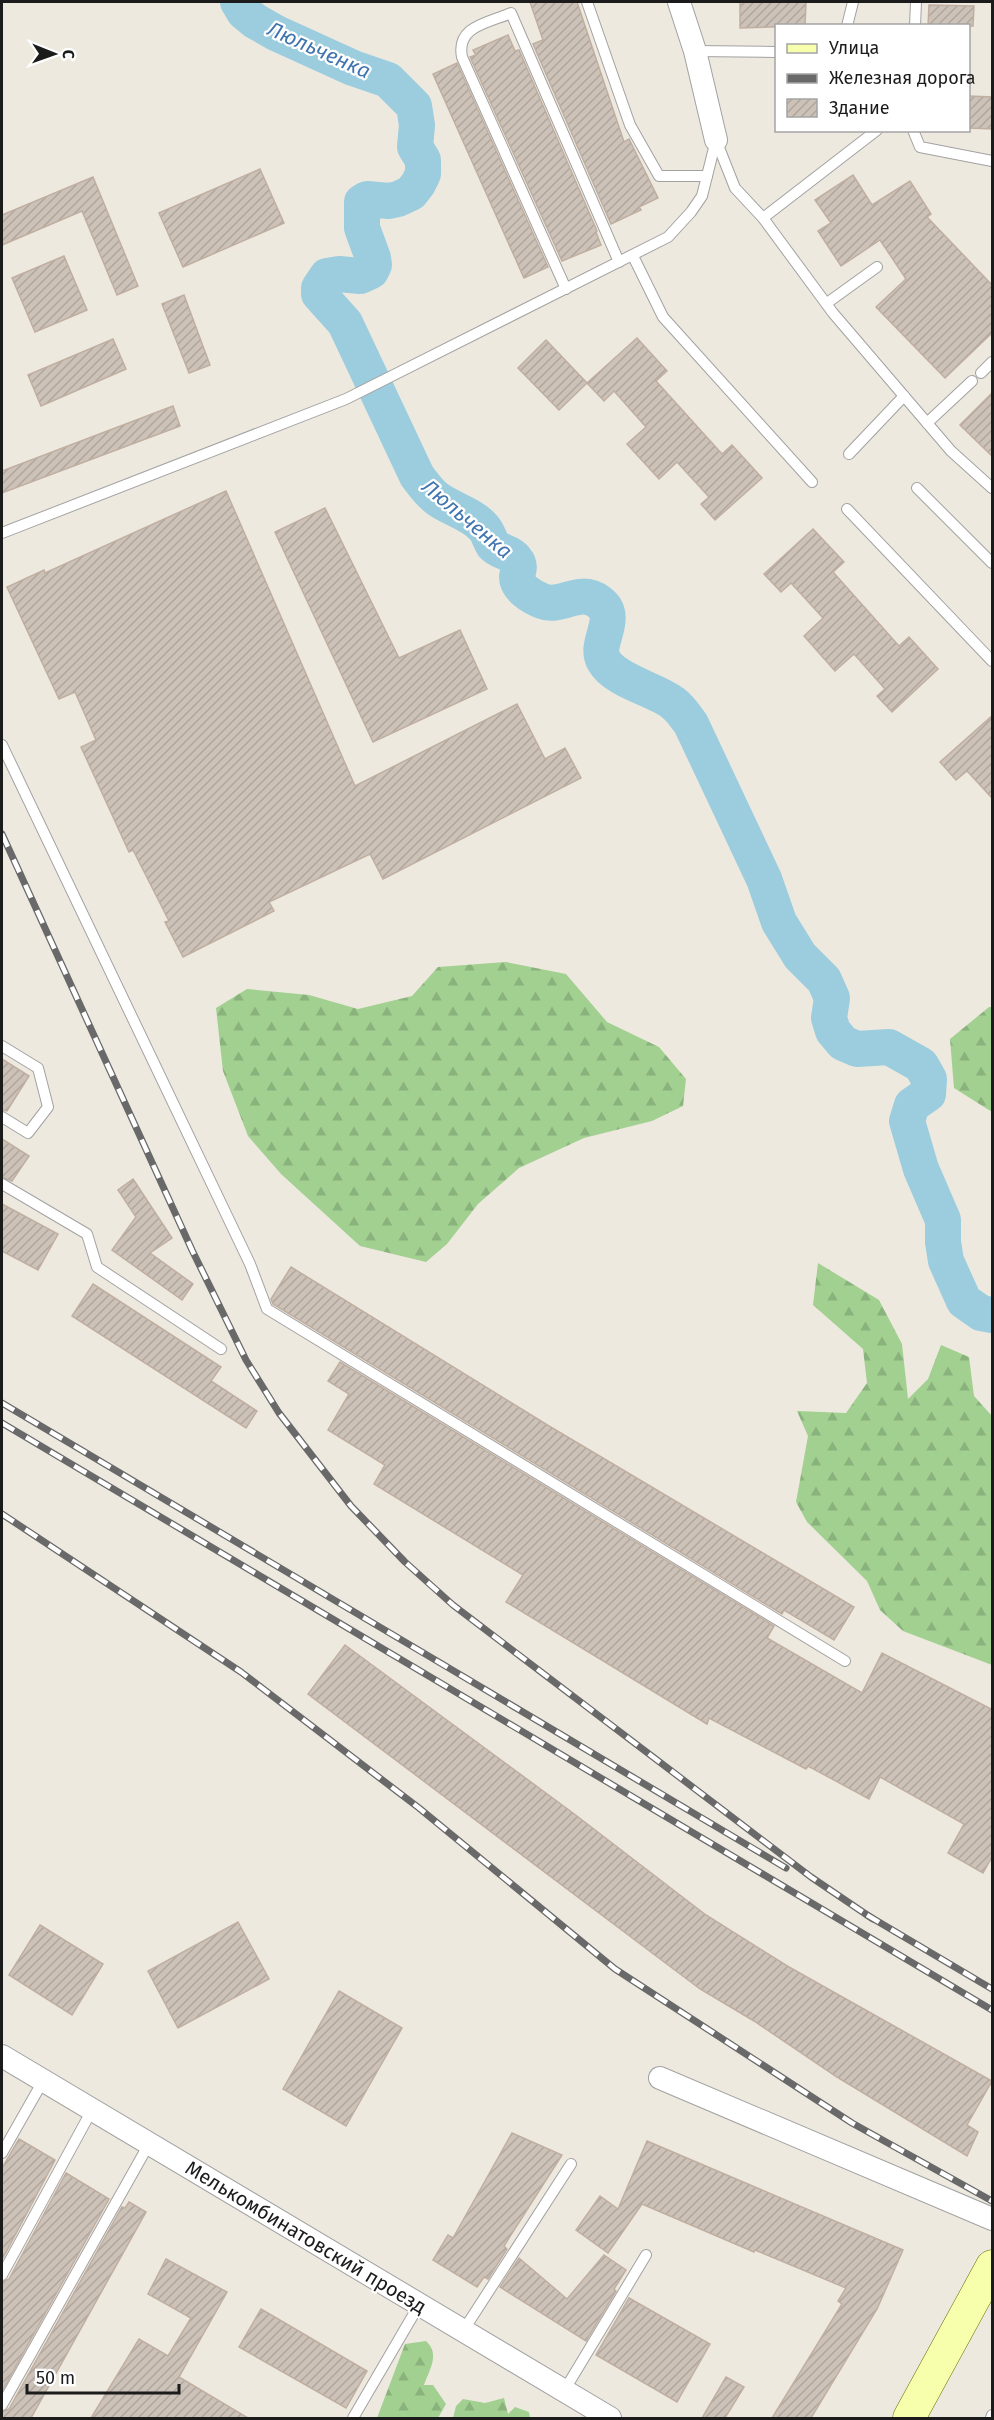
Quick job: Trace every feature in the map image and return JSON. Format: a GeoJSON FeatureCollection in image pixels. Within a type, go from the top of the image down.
{"type":"FeatureCollection","features":[{"type":"Feature","properties":{"kind":"main road"},"geometry":{"type":"LineString","coordinates":[[909,2418],[993,2266]]}},
{"type":"Feature","properties":{"kind":"street"},"geometry":{"type":"LineString","coordinates":[[679,2],[695,51],[716,140]]}},
{"type":"Feature","properties":{"kind":"street","name":"Мелькомбинатовский проезд"},"geometry":{"type":"LineString","coordinates":[[2,2056],[610,2418]]}},
{"type":"Feature","properties":{"kind":"street"},"geometry":{"type":"LineString","coordinates":[[660,2078],[993,2219]]}},
{"type":"Feature","properties":{"kind":"lane"},"geometry":{"type":"LineString","coordinates":[[587,2],[630,125],[659,176],[707,176]]}},
{"type":"Feature","properties":{"kind":"lane"},"geometry":{"type":"LineString","coordinates":[[848,24],[853,2]]}},
{"type":"Feature","properties":{"kind":"lane"},"geometry":{"type":"LineString","coordinates":[[915,24],[916,2]]}},
{"type":"Feature","properties":{"kind":"lane"},"geometry":{"type":"LineString","coordinates":[[566,289],[462,57],[460,46],[464,36],[470,30],[511,13],[619,262]]}},
{"type":"Feature","properties":{"kind":"lane"},"geometry":{"type":"LineString","coordinates":[[695,51],[775,52]]}},
{"type":"Feature","properties":{"kind":"lane"},"geometry":{"type":"LineString","coordinates":[[763,218],[874,132]]}},
{"type":"Feature","properties":{"kind":"lane"},"geometry":{"type":"LineString","coordinates":[[914,132],[920,147],[993,161]]}},
{"type":"Feature","properties":{"kind":"lane"},"geometry":{"type":"LineString","coordinates":[[2,533],[346,399],[668,237],[702,196],[716,140]]}},
{"type":"Feature","properties":{"kind":"lane"},"geometry":{"type":"LineString","coordinates":[[716,140],[735,188],[763,218],[826,303],[951,451],[993,488]]}},
{"type":"Feature","properties":{"kind":"lane"},"geometry":{"type":"LineString","coordinates":[[633,256],[663,317],[812,482]]}},
{"type":"Feature","properties":{"kind":"lane"},"geometry":{"type":"LineString","coordinates":[[826,303],[877,267]]}},
{"type":"Feature","properties":{"kind":"lane"},"geometry":{"type":"LineString","coordinates":[[981,373],[993,362]]}},
{"type":"Feature","properties":{"kind":"lane"},"geometry":{"type":"LineString","coordinates":[[927,423],[972,381]]}},
{"type":"Feature","properties":{"kind":"lane"},"geometry":{"type":"LineString","coordinates":[[849,454],[904,396]]}},
{"type":"Feature","properties":{"kind":"lane"},"geometry":{"type":"LineString","coordinates":[[917,488],[993,563]]}},
{"type":"Feature","properties":{"kind":"lane"},"geometry":{"type":"LineString","coordinates":[[847,509],[993,661]]}},
{"type":"Feature","properties":{"kind":"lane"},"geometry":{"type":"LineString","coordinates":[[2,745],[250,1264],[267,1309],[845,1661]]}},
{"type":"Feature","properties":{"kind":"lane"},"geometry":{"type":"LineString","coordinates":[[2,1046],[38,1068],[48,1107],[28,1133],[2,1117]]}},
{"type":"Feature","properties":{"kind":"lane"},"geometry":{"type":"LineString","coordinates":[[2,1184],[87,1234],[97,1267],[220,1348]]}},
{"type":"Feature","properties":{"kind":"lane"},"geometry":{"type":"LineString","coordinates":[[2,2153],[43,2081]]}},
{"type":"Feature","properties":{"kind":"lane"},"geometry":{"type":"LineString","coordinates":[[2,2275],[92,2110]]}},
{"type":"Feature","properties":{"kind":"lane"},"geometry":{"type":"LineString","coordinates":[[2,2405],[149,2144]]}},
{"type":"Feature","properties":{"kind":"lane"},"geometry":{"type":"LineString","coordinates":[[463,2331],[571,2164]]}},
{"type":"Feature","properties":{"kind":"lane"},"geometry":{"type":"LineString","coordinates":[[564,2391],[646,2255]]}},
{"type":"Feature","properties":{"kind":"lane"},"geometry":{"type":"LineString","coordinates":[[353,2418],[419,2305]]}},
{"type":"Feature","properties":{"kind":"green space"},"geometry":{"type":"Polygon","coordinates":[[[506,962],[566,974],[607,1022],[659,1047],[686,1079],[683,1106],[652,1121],[584,1138],[519,1168],[478,1204],[447,1244],[426,1262],[360,1246],[281,1174],[248,1136],[223,1071],[216,1008],[247,989],[309,995],[358,1009],[412,996],[438,967],[506,962]]]}},
{"type":"Feature","properties":{"kind":"green space"},"geometry":{"type":"Polygon","coordinates":[[[989,1007],[992,1007],[992,1112],[954,1088],[950,1039],[989,1007]]]}},
{"type":"Feature","properties":{"kind":"green space"},"geometry":{"type":"Polygon","coordinates":[[[818,1263],[879,1300],[902,1344],[908,1399],[928,1379],[941,1345],[969,1357],[974,1396],[992,1416],[992,1665],[903,1631],[880,1610],[867,1581],[807,1522],[796,1502],[808,1436],[797,1411],[846,1413],[867,1383],[863,1349],[813,1305],[818,1263]]]}},
{"type":"Feature","properties":{"kind":"green space"},"geometry":{"type":"Polygon","coordinates":[[[426,2341],[433,2356],[424,2385],[433,2385],[446,2404],[438,2418],[377,2418],[405,2344],[426,2341]]]}},
{"type":"Feature","properties":{"kind":"green space"},"geometry":{"type":"Polygon","coordinates":[[[504,2398],[508,2414],[515,2407],[529,2412],[530,2418],[453,2418],[456,2406],[463,2399],[485,2403],[504,2398]]]}},
{"type":"Feature","properties":{"kind":"building"},"geometry":{"type":"Polygon","coordinates":[[[530,2],[577,2],[624,142],[629,139],[658,198],[639,207],[641,210],[611,224],[533,44],[543,40],[530,2]]]}},
{"type":"Feature","properties":{"kind":"building"},"geometry":{"type":"Polygon","coordinates":[[[740,2],[806,2],[805,24],[775,24],[775,27],[740,28],[740,2]]]}},
{"type":"Feature","properties":{"kind":"building"},"geometry":{"type":"Polygon","coordinates":[[[929,5],[974,6],[973,26],[970,24],[928,24],[929,5]]]}},
{"type":"Feature","properties":{"kind":"building"},"geometry":{"type":"Polygon","coordinates":[[[508,35],[515,51],[519,50],[601,245],[562,261],[470,57],[476,55],[473,50],[508,35]]]}},
{"type":"Feature","properties":{"kind":"building"},"geometry":{"type":"Polygon","coordinates":[[[457,63],[548,267],[524,278],[433,74],[457,63]]]}},
{"type":"Feature","properties":{"kind":"building"},"geometry":{"type":"Polygon","coordinates":[[[970,96],[993,97],[993,129],[970,128],[970,96]]]}},
{"type":"Feature","properties":{"kind":"building"},"geometry":{"type":"Polygon","coordinates":[[[260,169],[284,223],[183,267],[159,213],[260,169]]]}},
{"type":"Feature","properties":{"kind":"building"},"geometry":{"type":"Polygon","coordinates":[[[853,175],[872,205],[910,181],[931,214],[927,217],[993,286],[993,332],[945,378],[876,307],[906,279],[880,240],[841,266],[818,231],[831,223],[815,200],[853,175]]]}},
{"type":"Feature","properties":{"kind":"building"},"geometry":{"type":"Polygon","coordinates":[[[93,177],[138,286],[117,295],[82,211],[2,245],[2,215],[93,177]]]}},
{"type":"Feature","properties":{"kind":"building"},"geometry":{"type":"Polygon","coordinates":[[[64,256],[87,310],[35,332],[12,278],[64,256]]]}},
{"type":"Feature","properties":{"kind":"building"},"geometry":{"type":"Polygon","coordinates":[[[184,295],[210,365],[189,373],[162,304],[184,295]]]}},
{"type":"Feature","properties":{"kind":"building"},"geometry":{"type":"Polygon","coordinates":[[[637,338],[667,371],[656,381],[722,454],[732,445],[762,478],[715,520],[701,504],[709,497],[677,462],[659,479],[627,444],[646,427],[614,391],[604,401],[587,383],[637,338]]]}},
{"type":"Feature","properties":{"kind":"building"},"geometry":{"type":"Polygon","coordinates":[[[113,339],[126,369],[41,406],[28,375],[113,339]]]}},
{"type":"Feature","properties":{"kind":"building"},"geometry":{"type":"Polygon","coordinates":[[[546,340],[587,383],[559,410],[518,368],[546,340]]]}},
{"type":"Feature","properties":{"kind":"building"},"geometry":{"type":"Polygon","coordinates":[[[993,392],[993,457],[960,425],[993,392]]]}},
{"type":"Feature","properties":{"kind":"building"},"geometry":{"type":"Polygon","coordinates":[[[173,406],[180,426],[2,493],[2,471],[173,406]]]}},
{"type":"Feature","properties":{"kind":"building"},"geometry":{"type":"Polygon","coordinates":[[[226,491],[355,786],[517,704],[545,759],[565,748],[581,778],[383,879],[370,854],[269,902],[274,911],[183,957],[165,922],[169,921],[133,850],[129,852],[81,747],[96,740],[75,692],[59,699],[7,587],[44,570],[45,573],[226,491]]]}},
{"type":"Feature","properties":{"kind":"building"},"geometry":{"type":"Polygon","coordinates":[[[325,508],[399,658],[460,630],[487,689],[373,742],[275,532],[325,508]]]}},
{"type":"Feature","properties":{"kind":"building"},"geometry":{"type":"Polygon","coordinates":[[[813,529],[844,562],[833,572],[899,646],[909,637],[938,669],[892,712],[877,696],[885,689],[854,654],[835,671],[804,636],[823,618],[791,583],[781,592],[764,574],[813,529]]]}},
{"type":"Feature","properties":{"kind":"building"},"geometry":{"type":"Polygon","coordinates":[[[993,715],[993,799],[967,771],[956,780],[940,762],[993,715]]]}},
{"type":"Feature","properties":{"kind":"building"},"geometry":{"type":"Polygon","coordinates":[[[2,1059],[29,1076],[7,1111],[2,1110],[2,1059]]]}},
{"type":"Feature","properties":{"kind":"building"},"geometry":{"type":"Polygon","coordinates":[[[2,1139],[29,1156],[12,1181],[2,1177],[2,1139]]]}},
{"type":"Feature","properties":{"kind":"building"},"geometry":{"type":"Polygon","coordinates":[[[133,1179],[172,1238],[150,1253],[193,1284],[182,1300],[112,1250],[136,1217],[118,1190],[133,1179]]]}},
{"type":"Feature","properties":{"kind":"building"},"geometry":{"type":"Polygon","coordinates":[[[2,1204],[58,1234],[38,1270],[2,1251],[2,1204]]]}},
{"type":"Feature","properties":{"kind":"building"},"geometry":{"type":"Polygon","coordinates":[[[291,1267],[549,1426],[854,1607],[834,1640],[784,1610],[782,1614],[273,1304],[271,1299],[291,1267]]]}},
{"type":"Feature","properties":{"kind":"building"},"geometry":{"type":"Polygon","coordinates":[[[93,1284],[221,1367],[211,1381],[257,1411],[246,1428],[72,1316],[93,1284]]]}},
{"type":"Feature","properties":{"kind":"building"},"geometry":{"type":"Polygon","coordinates":[[[340,1362],[774,1626],[767,1638],[862,1693],[882,1653],[993,1710],[993,1855],[983,1873],[948,1853],[964,1824],[880,1777],[869,1799],[808,1766],[806,1769],[709,1718],[707,1724],[506,1602],[523,1575],[374,1484],[385,1465],[328,1430],[349,1394],[328,1381],[340,1362]]]}},
{"type":"Feature","properties":{"kind":"building"},"geometry":{"type":"Polygon","coordinates":[[[345,1645],[573,1813],[706,1915],[789,1967],[992,2081],[967,2125],[978,2132],[967,2156],[837,2077],[754,2021],[700,1989],[308,1694],[345,1645]]]}},
{"type":"Feature","properties":{"kind":"building"},"geometry":{"type":"Polygon","coordinates":[[[238,1922],[269,1979],[178,2028],[148,1971],[238,1922]]]}},
{"type":"Feature","properties":{"kind":"building"},"geometry":{"type":"Polygon","coordinates":[[[40,1925],[103,1964],[72,2015],[9,1975],[40,1925]]]}},
{"type":"Feature","properties":{"kind":"building"},"geometry":{"type":"Polygon","coordinates":[[[339,1991],[402,2028],[346,2126],[283,2089],[339,1991]]]}},
{"type":"Feature","properties":{"kind":"building"},"geometry":{"type":"Polygon","coordinates":[[[512,2133],[562,2155],[504,2246],[507,2249],[488,2279],[484,2277],[477,2287],[433,2260],[448,2235],[453,2238],[512,2133]]]}},
{"type":"Feature","properties":{"kind":"building"},"geometry":{"type":"Polygon","coordinates":[[[19,2139],[55,2160],[2,2260],[2,2168],[19,2139]]]}},
{"type":"Feature","properties":{"kind":"building"},"geometry":{"type":"Polygon","coordinates":[[[647,2141],[903,2250],[877,2309],[811,2418],[772,2418],[842,2304],[838,2301],[846,2288],[642,2204],[608,2253],[576,2230],[600,2196],[618,2209],[647,2141]]]}},
{"type":"Feature","properties":{"kind":"building"},"geometry":{"type":"Polygon","coordinates":[[[66,2173],[109,2199],[2,2391],[2,2282],[9,2279],[66,2173]]]}},
{"type":"Feature","properties":{"kind":"building"},"geometry":{"type":"Polygon","coordinates":[[[129,2202],[146,2212],[31,2418],[2,2418],[2,2412],[9,2409],[122,2207],[125,2208],[129,2202]]]}},
{"type":"Feature","properties":{"kind":"building"},"geometry":{"type":"Polygon","coordinates":[[[604,2255],[626,2270],[586,2341],[500,2287],[519,2258],[567,2299],[604,2255]]]}},
{"type":"Feature","properties":{"kind":"building"},"geometry":{"type":"Polygon","coordinates":[[[166,2259],[227,2292],[179,2377],[248,2418],[91,2418],[139,2339],[168,2356],[191,2318],[148,2294],[166,2259]]]}},
{"type":"Feature","properties":{"kind":"building"},"geometry":{"type":"Polygon","coordinates":[[[629,2298],[710,2344],[677,2402],[596,2355],[629,2298]]]}},
{"type":"Feature","properties":{"kind":"building"},"geometry":{"type":"Polygon","coordinates":[[[261,2309],[367,2371],[346,2408],[239,2347],[261,2309]]]}},
{"type":"Feature","properties":{"kind":"building"},"geometry":{"type":"Polygon","coordinates":[[[726,2377],[744,2387],[725,2418],[702,2418],[726,2377]]]}},
{"type":"Feature","properties":{"kind":"waterway","name":"Люльченка"},"geometry":{"type":"LineString","coordinates":[[238,2],[244,12],[255,21],[276,33],[353,68],[388,80],[414,106],[417,125],[415,147],[423,160],[423,174],[418,184],[411,193],[398,199],[389,201],[367,199],[362,202],[362,228],[374,265],[371,271],[360,276],[339,274],[327,276],[319,288],[319,294],[345,323],[417,476],[427,489],[439,500],[478,522],[486,530],[493,545],[514,557],[519,566],[518,581],[530,595],[549,603],[577,597],[592,598],[599,602],[608,615],[602,654],[609,668],[673,703],[691,724],[764,879],[779,922],[800,956],[824,980],[832,998],[829,1018],[833,1031],[843,1043],[857,1049],[889,1047],[921,1065],[929,1079],[928,1094],[912,1105],[907,1121],[921,1169],[943,1220],[946,1261],[964,1301],[981,1313],[992,1315]]}},
{"type":"Feature","properties":{"kind":"railway"},"geometry":{"type":"LineString","coordinates":[[2,834],[192,1250],[246,1360],[279,1413],[351,1506],[405,1562],[453,1605],[811,1877],[873,1919]]}},
{"type":"Feature","properties":{"kind":"railway"},"geometry":{"type":"LineString","coordinates":[[2,1403],[786,1868]]}},
{"type":"Feature","properties":{"kind":"railway"},"geometry":{"type":"LineString","coordinates":[[2,1423],[992,2010]]}},
{"type":"Feature","properties":{"kind":"railway"},"geometry":{"type":"LineString","coordinates":[[2,1514],[241,1672],[419,1808],[615,1969],[852,2123],[992,2201]]}},
{"type":"Feature","properties":{"kind":"railway"},"geometry":{"type":"LineString","coordinates":[[867,1915],[992,1989]]}}]}
